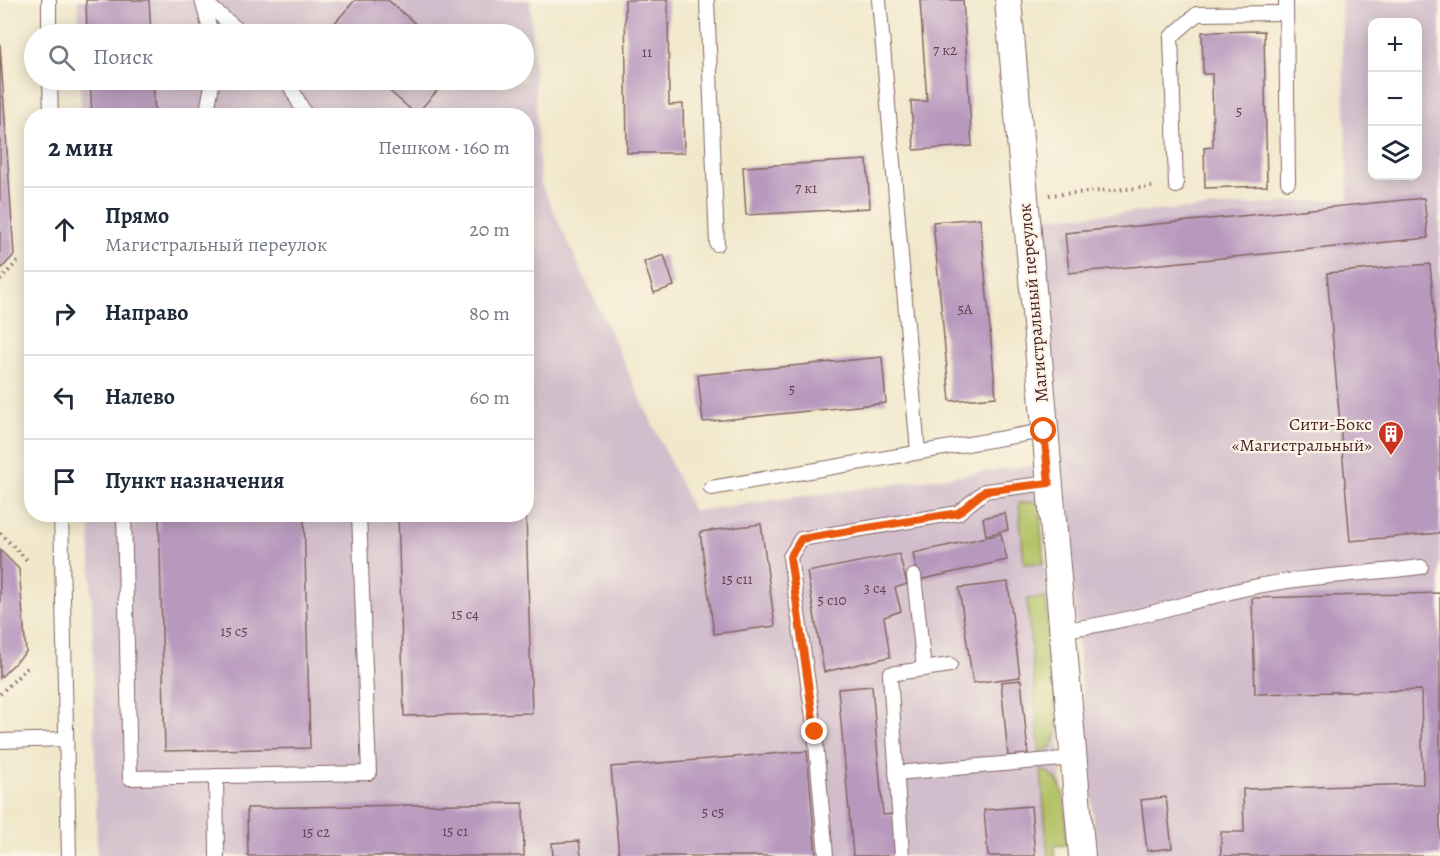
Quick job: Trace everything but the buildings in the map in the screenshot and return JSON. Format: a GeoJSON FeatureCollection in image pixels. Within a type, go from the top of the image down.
{"type":"FeatureCollection","features":[{"type":"Feature","properties":{"kind":"street","name":"Магистральный переулок"},"geometry":{"type":"LineString","coordinates":[[1008,0],[1082,856]]}},
{"type":"Feature","properties":{"kind":"lane"},"geometry":{"type":"LineString","coordinates":[[49,0],[49,24]]}},
{"type":"Feature","properties":{"kind":"lane"},"geometry":{"type":"LineString","coordinates":[[707,0],[717,244]]}},
{"type":"Feature","properties":{"kind":"lane"},"geometry":{"type":"LineString","coordinates":[[879,0],[918,453]]}},
{"type":"Feature","properties":{"kind":"lane"},"geometry":{"type":"LineString","coordinates":[[202,1],[208,24]]}},
{"type":"Feature","properties":{"kind":"lane"},"geometry":{"type":"LineString","coordinates":[[202,1],[231,24]]}},
{"type":"Feature","properties":{"kind":"lane"},"geometry":{"type":"LineString","coordinates":[[1176,186],[1171,37],[1197,14],[1285,6],[1288,182]]}},
{"type":"Feature","properties":{"kind":"lane"},"geometry":{"type":"LineString","coordinates":[[50,90],[51,108]]}},
{"type":"Feature","properties":{"kind":"lane"},"geometry":{"type":"LineString","coordinates":[[208,108],[211,90]]}},
{"type":"Feature","properties":{"kind":"lane"},"geometry":{"type":"LineString","coordinates":[[292,90],[302,108]]}},
{"type":"Feature","properties":{"kind":"lane"},"geometry":{"type":"LineString","coordinates":[[711,488],[1044,431]]}},
{"type":"Feature","properties":{"kind":"lane"},"geometry":{"type":"LineString","coordinates":[[826,856],[815,732],[790,557],[801,539],[958,513],[985,491],[1049,483]]}},
{"type":"Feature","properties":{"kind":"lane"},"geometry":{"type":"LineString","coordinates":[[61,522],[69,856]]}},
{"type":"Feature","properties":{"kind":"lane"},"geometry":{"type":"LineString","coordinates":[[124,522],[130,778],[369,773],[359,522]]}},
{"type":"Feature","properties":{"kind":"lane"},"geometry":{"type":"LineString","coordinates":[[1061,630],[1125,621],[1207,597],[1252,587],[1421,567]]}},
{"type":"Feature","properties":{"kind":"lane"},"geometry":{"type":"LineString","coordinates":[[914,576],[924,669]]}},
{"type":"Feature","properties":{"kind":"lane"},"geometry":{"type":"LineString","coordinates":[[902,856],[890,674],[950,665]]}},
{"type":"Feature","properties":{"kind":"lane"},"geometry":{"type":"LineString","coordinates":[[0,741],[66,739]]}},
{"type":"Feature","properties":{"kind":"lane"},"geometry":{"type":"LineString","coordinates":[[896,773],[1074,758]]}},
{"type":"Feature","properties":{"kind":"lane"},"geometry":{"type":"LineString","coordinates":[[216,776],[217,856]]}},
{"type":"Feature","properties":{"kind":"path"},"geometry":{"type":"LineString","coordinates":[[1048,195],[1152,187]]}},
{"type":"Feature","properties":{"kind":"path"},"geometry":{"type":"LineString","coordinates":[[0,280],[20,259]]}},
{"type":"Feature","properties":{"kind":"path"},"geometry":{"type":"LineString","coordinates":[[0,533],[27,560]]}},
{"type":"Feature","properties":{"kind":"path"},"geometry":{"type":"LineString","coordinates":[[0,694],[30,665]]}},
{"type":"Feature","properties":{"kind":"shaded area"},"geometry":{"type":"Polygon","coordinates":[[[78,0],[530,0],[531,24],[79,24],[78,0]]]}},
{"type":"Feature","properties":{"kind":"shaded area"},"geometry":{"type":"Polygon","coordinates":[[[1341,0],[1440,0],[1440,856],[1097,856],[1040,218],[1348,199],[1341,0]]]}},
{"type":"Feature","properties":{"kind":"shaded area"},"geometry":{"type":"Polygon","coordinates":[[[534,73],[540,182],[693,511],[1036,465],[1067,845],[1054,846],[1055,856],[97,856],[90,522],[534,522],[534,108],[81,108],[80,90],[534,90],[534,73]]]}},
{"type":"Feature","properties":{"kind":"green space"},"geometry":{"type":"Polygon","coordinates":[[[1039,501],[1044,563],[1024,564],[1019,503],[1039,501]]]}},
{"type":"Feature","properties":{"kind":"green space"},"geometry":{"type":"Polygon","coordinates":[[[1046,597],[1058,732],[1052,746],[1040,753],[1027,599],[1046,597]]]}},
{"type":"Feature","properties":{"kind":"green space"},"geometry":{"type":"Polygon","coordinates":[[[1041,770],[1051,774],[1057,781],[1062,790],[1066,812],[1067,845],[1054,846],[1055,856],[1048,856],[1041,770]]]}},
{"type":"Feature","properties":{"kind":"place","name":"Сити-Бокс «Магистральный»"},"geometry":{"type":"Point","coordinates":[1391,457]}},
{"type":"Feature","properties":{"kind":"route"},"geometry":{"type":"LineString","coordinates":[[815,732],[790,557],[801,539],[958,513],[985,491],[1049,483],[1044,431]]}}]}
